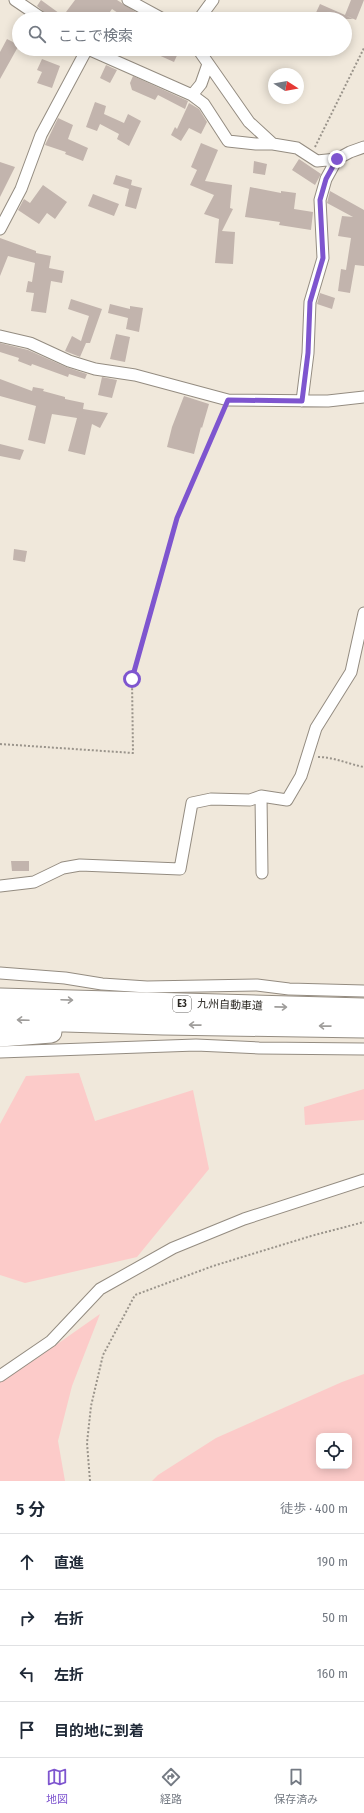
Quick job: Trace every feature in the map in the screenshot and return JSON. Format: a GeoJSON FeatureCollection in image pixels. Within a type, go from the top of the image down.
{"type":"FeatureCollection","features":[{"type":"Feature","properties":{"kind":"highway"},"geometry":{"type":"LineString","coordinates":[[0,994],[41,999]]}},
{"type":"Feature","properties":{"kind":"highway","name":"九州自動車道"},"geometry":{"type":"LineString","coordinates":[[0,999],[364,1009]]}},
{"type":"Feature","properties":{"kind":"highway","name":"九州自動車道"},"geometry":{"type":"LineString","coordinates":[[0,1019],[163,1024],[364,1027]]}},
{"type":"Feature","properties":{"kind":"highway"},"geometry":{"type":"LineString","coordinates":[[0,1036],[163,1024]]}},
{"type":"Feature","properties":{"kind":"street"},"geometry":{"type":"LineString","coordinates":[[15,0],[33,12]]}},
{"type":"Feature","properties":{"kind":"street"},"geometry":{"type":"LineString","coordinates":[[128,0],[150,12]]}},
{"type":"Feature","properties":{"kind":"street"},"geometry":{"type":"LineString","coordinates":[[204,12],[213,0]]}},
{"type":"Feature","properties":{"kind":"street"},"geometry":{"type":"LineString","coordinates":[[0,229],[21,189],[41,135],[83,56]]}},
{"type":"Feature","properties":{"kind":"street"},"geometry":{"type":"LineString","coordinates":[[103,56],[192,95],[204,104],[228,141],[273,144],[297,148],[317,161],[337,159],[364,147]]}},
{"type":"Feature","properties":{"kind":"street"},"geometry":{"type":"LineString","coordinates":[[203,56],[249,122],[273,144]]}},
{"type":"Feature","properties":{"kind":"street"},"geometry":{"type":"LineString","coordinates":[[192,95],[201,84],[208,64]]}},
{"type":"Feature","properties":{"kind":"street"},"geometry":{"type":"LineString","coordinates":[[302,401],[308,353],[310,302],[323,258],[320,200],[326,179],[337,159]]}},
{"type":"Feature","properties":{"kind":"street"},"geometry":{"type":"LineString","coordinates":[[0,336],[30,343],[69,361],[95,369],[135,375],[228,400],[328,401],[364,397]]}},
{"type":"Feature","properties":{"kind":"street"},"geometry":{"type":"LineString","coordinates":[[0,886],[34,882],[63,868],[80,865],[180,869],[192,803],[211,799],[250,800],[261,796],[287,800],[301,776],[316,728],[351,672],[364,613]]}},
{"type":"Feature","properties":{"kind":"street"},"geometry":{"type":"LineString","coordinates":[[261,796],[262,873]]}},
{"type":"Feature","properties":{"kind":"street"},"geometry":{"type":"LineString","coordinates":[[0,973],[65,978],[102,984],[147,987],[257,985],[289,989],[364,991]]}},
{"type":"Feature","properties":{"kind":"street"},"geometry":{"type":"LineString","coordinates":[[0,1052],[196,1045],[259,1048],[364,1049]]}},
{"type":"Feature","properties":{"kind":"street"},"geometry":{"type":"LineString","coordinates":[[0,1376],[51,1342],[100,1289],[173,1248],[244,1219],[364,1180]]}},
{"type":"Feature","properties":{"kind":"path"},"geometry":{"type":"LineString","coordinates":[[310,157],[364,48]]}},
{"type":"Feature","properties":{"kind":"path"},"geometry":{"type":"LineString","coordinates":[[0,744],[133,753],[132,679],[177,518],[228,400]]}},
{"type":"Feature","properties":{"kind":"path"},"geometry":{"type":"LineString","coordinates":[[307,756],[330,757],[345,763],[364,767]]}},
{"type":"Feature","properties":{"kind":"path"},"geometry":{"type":"LineString","coordinates":[[90,1481],[87,1443],[91,1406],[103,1355],[135,1295],[213,1266],[311,1236],[364,1222]]}},
{"type":"Feature","properties":{"kind":"shaded area"},"geometry":{"type":"Polygon","coordinates":[[[79,1073],[95,1121],[193,1090],[209,1169],[137,1257],[25,1283],[0,1275],[0,1124],[26,1076],[79,1073]]]}},
{"type":"Feature","properties":{"kind":"shaded area"},"geometry":{"type":"Polygon","coordinates":[[[364,1089],[364,1120],[305,1125],[304,1107],[364,1089]]]}},
{"type":"Feature","properties":{"kind":"shaded area"},"geometry":{"type":"Polygon","coordinates":[[[100,1314],[72,1386],[58,1441],[65,1481],[0,1481],[0,1381],[36,1359],[100,1314]]]}},
{"type":"Feature","properties":{"kind":"shaded area"},"geometry":{"type":"Polygon","coordinates":[[[364,1374],[364,1481],[152,1481],[158,1475],[216,1438],[342,1382],[364,1374]]]}},
{"type":"Feature","properties":{"kind":"building"},"geometry":{"type":"Polygon","coordinates":[[[41,0],[58,12],[44,12],[37,6],[41,0]]]}},
{"type":"Feature","properties":{"kind":"building"},"geometry":{"type":"Polygon","coordinates":[[[75,0],[117,0],[136,12],[116,12],[112,9],[110,12],[66,12],[75,0]]]}},
{"type":"Feature","properties":{"kind":"building"},"geometry":{"type":"Polygon","coordinates":[[[351,0],[364,0],[356,20],[352,18],[352,12],[346,12],[351,0]]]}},
{"type":"Feature","properties":{"kind":"building"},"geometry":{"type":"Polygon","coordinates":[[[320,4],[338,12],[316,12],[320,4]]]}},
{"type":"Feature","properties":{"kind":"building"},"geometry":{"type":"Polygon","coordinates":[[[7,39],[12,42],[13,56],[0,79],[0,52],[7,39]]]}},
{"type":"Feature","properties":{"kind":"building"},"geometry":{"type":"Polygon","coordinates":[[[161,56],[177,56],[174,62],[161,56]]]}},
{"type":"Feature","properties":{"kind":"building"},"geometry":{"type":"Polygon","coordinates":[[[42,59],[60,66],[52,88],[37,83],[42,72],[37,70],[42,59]]]}},
{"type":"Feature","properties":{"kind":"building"},"geometry":{"type":"Polygon","coordinates":[[[106,65],[117,70],[110,83],[100,78],[106,65]]]}},
{"type":"Feature","properties":{"kind":"building"},"geometry":{"type":"Polygon","coordinates":[[[133,76],[188,101],[185,109],[158,95],[155,100],[132,90],[130,83],[133,76]]]}},
{"type":"Feature","properties":{"kind":"building"},"geometry":{"type":"Polygon","coordinates":[[[95,102],[106,106],[104,114],[124,123],[128,114],[141,121],[129,146],[117,139],[119,134],[100,124],[97,131],[86,127],[95,102]]]}},
{"type":"Feature","properties":{"kind":"building"},"geometry":{"type":"Polygon","coordinates":[[[189,103],[199,109],[207,122],[201,134],[189,128],[181,141],[171,135],[175,127],[177,129],[189,103]]]}},
{"type":"Feature","properties":{"kind":"building"},"geometry":{"type":"Polygon","coordinates":[[[58,118],[73,125],[68,139],[88,148],[83,161],[65,154],[66,152],[45,145],[58,118]]]}},
{"type":"Feature","properties":{"kind":"building"},"geometry":{"type":"Polygon","coordinates":[[[201,143],[218,150],[205,181],[232,185],[230,208],[233,209],[222,231],[235,232],[233,264],[215,263],[219,219],[204,214],[214,195],[190,185],[197,170],[191,167],[201,143]]]}},
{"type":"Feature","properties":{"kind":"building"},"geometry":{"type":"Polygon","coordinates":[[[299,159],[321,174],[315,185],[292,170],[299,159]]]}},
{"type":"Feature","properties":{"kind":"building"},"geometry":{"type":"Polygon","coordinates":[[[254,161],[267,164],[265,175],[253,173],[254,161]]]}},
{"type":"Feature","properties":{"kind":"building"},"geometry":{"type":"Polygon","coordinates":[[[0,162],[15,167],[0,197],[0,162]]]}},
{"type":"Feature","properties":{"kind":"building"},"geometry":{"type":"Polygon","coordinates":[[[116,175],[132,180],[131,185],[142,188],[136,209],[125,206],[129,189],[113,184],[116,175]]]}},
{"type":"Feature","properties":{"kind":"building"},"geometry":{"type":"Polygon","coordinates":[[[43,185],[67,202],[55,219],[47,213],[39,224],[18,210],[24,199],[30,203],[43,185]]]}},
{"type":"Feature","properties":{"kind":"building"},"geometry":{"type":"Polygon","coordinates":[[[250,187],[281,193],[281,191],[296,193],[294,209],[313,212],[311,230],[279,225],[280,222],[245,217],[250,187]]]}},
{"type":"Feature","properties":{"kind":"building"},"geometry":{"type":"Polygon","coordinates":[[[330,191],[364,210],[364,266],[355,265],[350,293],[338,291],[341,269],[346,270],[351,238],[338,236],[342,216],[353,217],[327,203],[330,191]]]}},
{"type":"Feature","properties":{"kind":"building"},"geometry":{"type":"Polygon","coordinates":[[[93,194],[119,204],[114,216],[88,206],[93,194]]]}},
{"type":"Feature","properties":{"kind":"building"},"geometry":{"type":"Polygon","coordinates":[[[0,238],[36,251],[36,253],[51,256],[49,268],[64,271],[62,283],[51,281],[46,313],[31,311],[34,293],[26,292],[28,281],[32,282],[35,263],[8,256],[0,276],[0,238]]]}},
{"type":"Feature","properties":{"kind":"building"},"geometry":{"type":"Polygon","coordinates":[[[320,293],[335,298],[332,309],[317,304],[320,293]]]}},
{"type":"Feature","properties":{"kind":"building"},"geometry":{"type":"Polygon","coordinates":[[[71,299],[102,309],[90,343],[86,343],[80,357],[65,351],[72,336],[81,341],[89,316],[68,309],[71,299]]]}},
{"type":"Feature","properties":{"kind":"building"},"geometry":{"type":"Polygon","coordinates":[[[110,304],[130,309],[130,306],[143,308],[139,332],[126,329],[128,318],[108,313],[110,304]]]}},
{"type":"Feature","properties":{"kind":"building"},"geometry":{"type":"Polygon","coordinates":[[[116,334],[130,337],[125,362],[110,359],[116,334]]]}},
{"type":"Feature","properties":{"kind":"building"},"geometry":{"type":"Polygon","coordinates":[[[0,343],[28,350],[66,367],[87,374],[85,379],[69,374],[68,377],[32,364],[31,366],[18,361],[19,358],[0,352],[0,343]]]}},
{"type":"Feature","properties":{"kind":"building"},"geometry":{"type":"Polygon","coordinates":[[[102,377],[117,380],[112,398],[98,395],[102,377]]]}},
{"type":"Feature","properties":{"kind":"building"},"geometry":{"type":"Polygon","coordinates":[[[0,379],[32,391],[33,387],[44,389],[43,391],[65,397],[65,399],[84,403],[83,409],[108,413],[100,428],[92,424],[85,455],[68,451],[77,418],[52,414],[45,444],[28,440],[36,406],[0,396],[0,379]]]}},
{"type":"Feature","properties":{"kind":"building"},"geometry":{"type":"Polygon","coordinates":[[[184,396],[209,404],[194,454],[167,447],[172,427],[184,396]]]}},
{"type":"Feature","properties":{"kind":"building"},"geometry":{"type":"Polygon","coordinates":[[[0,444],[24,450],[20,460],[0,456],[0,444]]]}},
{"type":"Feature","properties":{"kind":"building"},"geometry":{"type":"Polygon","coordinates":[[[14,549],[27,551],[25,562],[13,560],[14,549]]]}},
{"type":"Feature","properties":{"kind":"building"},"geometry":{"type":"Polygon","coordinates":[[[11,861],[29,861],[29,871],[12,871],[11,861]]]}},
{"type":"Feature","properties":{"kind":"route"},"geometry":{"type":"LineString","coordinates":[[132,679],[177,518],[228,400],[276,402],[302,401],[308,353],[310,302],[323,258],[320,200],[326,179],[337,159]]}}]}
